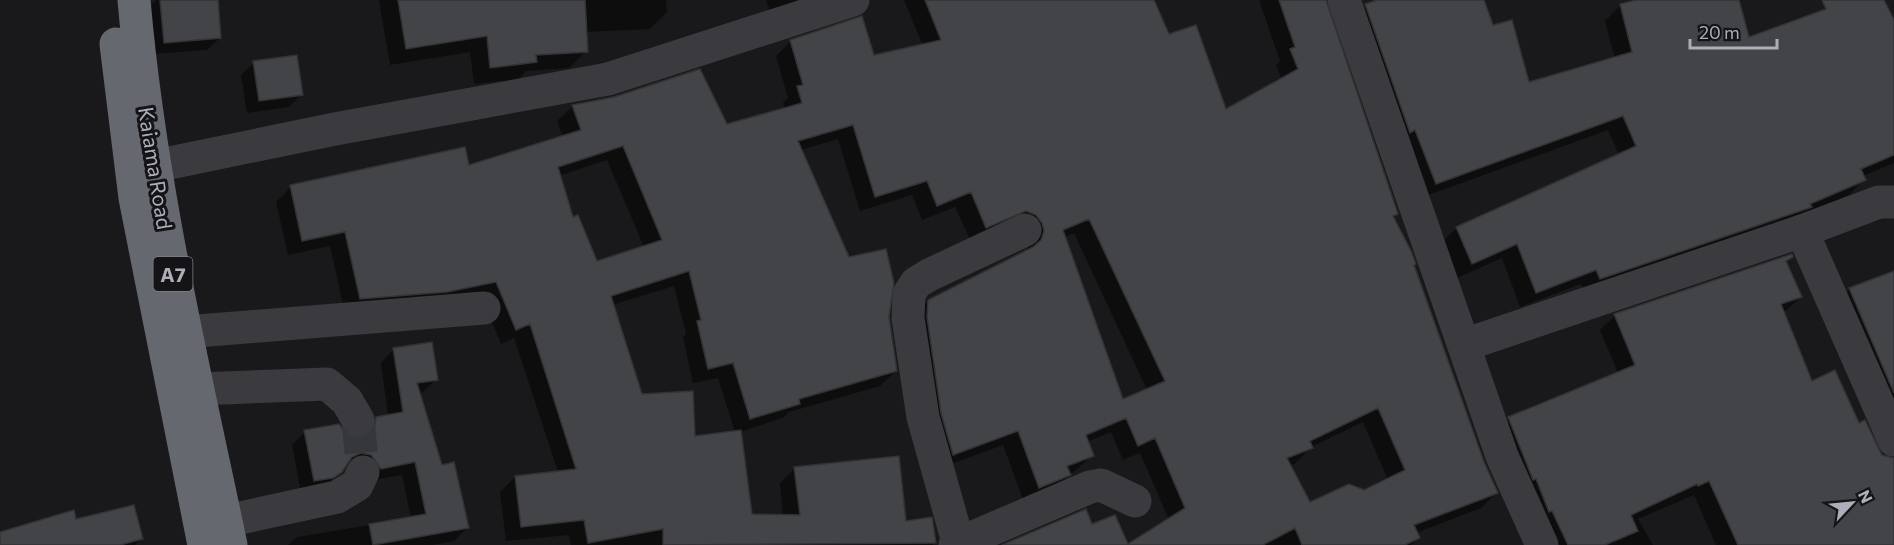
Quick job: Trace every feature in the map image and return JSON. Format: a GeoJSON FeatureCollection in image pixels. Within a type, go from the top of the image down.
{"type":"FeatureCollection","features":[{"type":"Feature","properties":{"kind":"highway","name":"Kaiama Road"},"geometry":{"type":"LineString","coordinates":[[111,0],[135,198],[216,540]]}},
{"type":"Feature","properties":{"kind":"highway","name":"Kaiama Road"},"geometry":{"type":"LineString","coordinates":[[134,0],[155,165],[184,332],[197,389],[216,540]]}},
{"type":"Feature","properties":{"kind":"street"},"geometry":{"type":"LineString","coordinates":[[155,165],[334,129],[608,79],[766,13],[853,0]]}},
{"type":"Feature","properties":{"kind":"street"},"geometry":{"type":"LineString","coordinates":[[1344,0],[1502,456],[1542,545]]}},
{"type":"Feature","properties":{"kind":"street"},"geometry":{"type":"LineString","coordinates":[[1464,345],[1802,231],[1879,202],[1894,202]]}},
{"type":"Feature","properties":{"kind":"street"},"geometry":{"type":"LineString","coordinates":[[1025,230],[929,275],[916,283],[909,294],[908,318],[923,417],[956,544],[1090,487],[1101,485],[1135,501]]}},
{"type":"Feature","properties":{"kind":"street"},"geometry":{"type":"LineString","coordinates":[[1802,231],[1894,440]]}},
{"type":"Feature","properties":{"kind":"street"},"geometry":{"type":"LineString","coordinates":[[184,332],[484,308]]}},
{"type":"Feature","properties":{"kind":"street"},"geometry":{"type":"LineString","coordinates":[[197,389],[327,384],[347,401],[358,420]]}},
{"type":"Feature","properties":{"kind":"street"},"geometry":{"type":"LineString","coordinates":[[216,540],[337,497],[357,485],[363,472]]}},
{"type":"Feature","properties":{"kind":"building"},"geometry":{"type":"Polygon","coordinates":[[[160,0],[218,0],[221,38],[164,43],[160,0]]]}},
{"type":"Feature","properties":{"kind":"building"},"geometry":{"type":"Polygon","coordinates":[[[398,0],[585,0],[588,52],[536,55],[537,62],[490,68],[487,36],[406,49],[398,0]]]}},
{"type":"Feature","properties":{"kind":"building"},"geometry":{"type":"Polygon","coordinates":[[[925,0],[1154,0],[1169,34],[1196,25],[1226,109],[1298,69],[1290,49],[1295,47],[1279,0],[1326,0],[1398,214],[1393,216],[1416,264],[1414,265],[1484,462],[1498,493],[1414,525],[1420,538],[1405,545],[1302,545],[1295,528],[1263,545],[1002,545],[1086,509],[1092,524],[1115,515],[1128,544],[1185,508],[1155,438],[1138,446],[1126,418],[1086,435],[1094,456],[1067,466],[1071,475],[1039,488],[1018,431],[953,455],[941,413],[927,317],[928,300],[1033,247],[1041,240],[1044,231],[1042,223],[1036,215],[1026,211],[986,228],[971,192],[937,206],[927,181],[875,197],[853,125],[798,141],[849,257],[886,249],[894,283],[889,317],[897,371],[799,399],[800,404],[750,419],[733,363],[708,369],[697,321],[701,320],[689,271],[611,296],[642,394],[693,391],[695,436],[741,430],[752,514],[800,515],[794,467],[899,456],[906,521],[932,517],[936,543],[663,545],[663,529],[588,543],[584,520],[521,527],[515,476],[576,469],[530,324],[516,330],[496,282],[447,292],[360,299],[345,232],[302,241],[290,185],[465,147],[469,165],[581,130],[572,105],[614,97],[700,69],[727,124],[802,103],[797,86],[803,85],[790,40],[862,16],[874,55],[941,40],[925,0]],[[623,146],[558,167],[573,217],[578,215],[597,261],[662,240],[623,146]],[[1089,219],[1063,230],[1123,399],[1165,381],[1089,219]],[[1378,408],[1310,441],[1313,448],[1287,458],[1310,502],[1349,484],[1364,490],[1405,470],[1378,408]]]}},
{"type":"Feature","properties":{"kind":"building"},"geometry":{"type":"Polygon","coordinates":[[[1377,0],[1484,0],[1493,25],[1512,20],[1529,82],[1632,52],[1620,4],[1636,0],[1739,0],[1749,37],[1826,9],[1822,0],[1884,0],[1894,20],[1894,155],[1861,169],[1866,180],[1810,204],[1812,207],[1600,279],[1596,270],[1536,293],[1517,244],[1472,264],[1456,227],[1636,146],[1623,116],[1436,184],[1415,130],[1410,133],[1365,4],[1377,0]]]}},
{"type":"Feature","properties":{"kind":"building"},"geometry":{"type":"Polygon","coordinates":[[[297,55],[303,95],[259,101],[253,61],[297,55]]]}},
{"type":"Feature","properties":{"kind":"building"},"geometry":{"type":"Polygon","coordinates":[[[1792,254],[1793,257],[1786,261],[1802,297],[1781,304],[1812,381],[1835,370],[1859,423],[1865,420],[1882,455],[1894,458],[1894,545],[1738,545],[1709,481],[1698,486],[1697,484],[1631,515],[1638,531],[1605,545],[1568,545],[1552,511],[1549,512],[1536,479],[1533,480],[1508,417],[1635,365],[1614,314],[1792,254]]]}},
{"type":"Feature","properties":{"kind":"building"},"geometry":{"type":"Polygon","coordinates":[[[1894,271],[1894,393],[1849,288],[1894,271]]]}},
{"type":"Feature","properties":{"kind":"building"},"geometry":{"type":"Polygon","coordinates":[[[432,342],[438,380],[417,383],[442,465],[454,462],[469,528],[373,545],[369,524],[426,514],[415,462],[381,469],[371,455],[361,453],[352,457],[342,472],[333,478],[314,481],[304,430],[339,424],[348,436],[359,439],[374,430],[376,417],[403,412],[393,348],[432,342]]]}},
{"type":"Feature","properties":{"kind":"building"},"geometry":{"type":"Polygon","coordinates":[[[134,505],[143,539],[120,545],[0,545],[0,532],[74,510],[76,519],[134,505]]]}},
{"type":"Feature","properties":{"kind":"tunnel"},"geometry":{"type":"LineString","coordinates":[[358,420],[363,472]]}}]}
